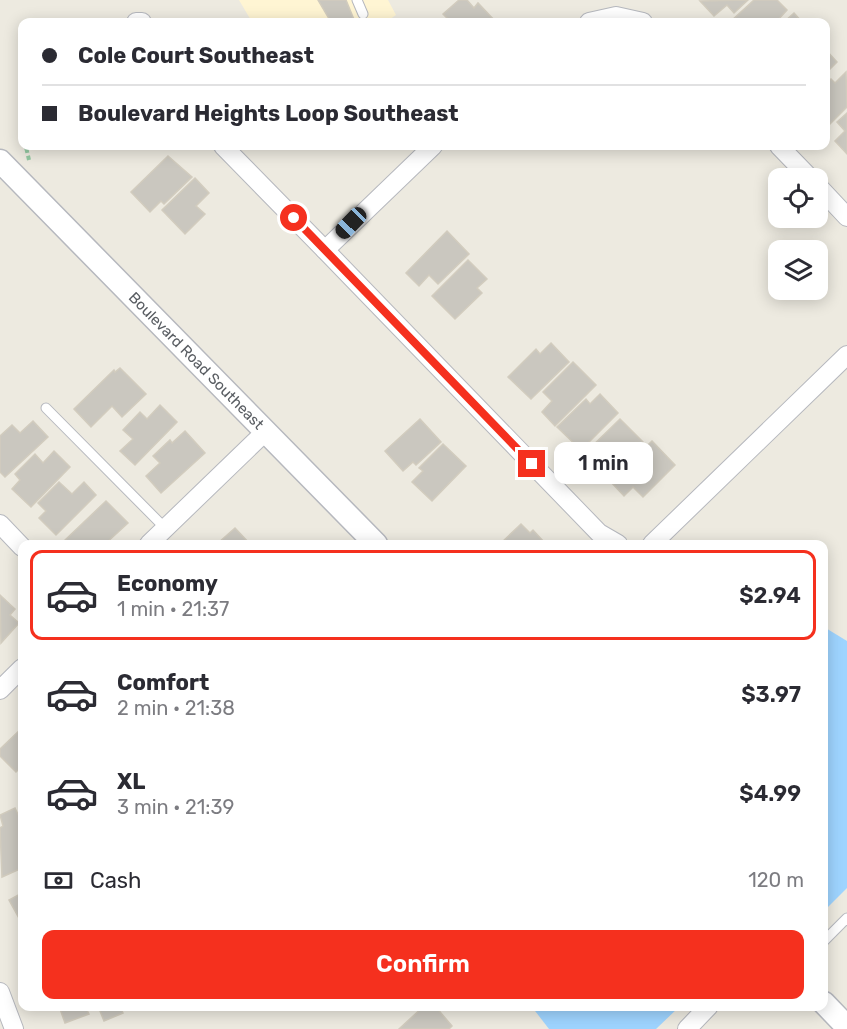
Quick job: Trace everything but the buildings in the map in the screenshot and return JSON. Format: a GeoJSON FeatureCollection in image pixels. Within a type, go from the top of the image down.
{"type":"FeatureCollection","features":[{"type":"Feature","properties":{"kind":"street"},"geometry":{"type":"LineString","coordinates":[[607,18],[616,16],[625,18]]}},
{"type":"Feature","properties":{"kind":"street","name":"Boulevard Road Southeast"},"geometry":{"type":"LineString","coordinates":[[0,141],[18,176]]}},
{"type":"Feature","properties":{"kind":"street"},"geometry":{"type":"LineString","coordinates":[[227,150],[599,533],[611,540]]}},
{"type":"Feature","properties":{"kind":"street"},"geometry":{"type":"LineString","coordinates":[[326,250],[430,150]]}},
{"type":"Feature","properties":{"kind":"street"},"geometry":{"type":"LineString","coordinates":[[783,150],[800,168]]}},
{"type":"Feature","properties":{"kind":"street","name":"Boulevard Road Southeast"},"geometry":{"type":"LineString","coordinates":[[0,160],[372,540]]}},
{"type":"Feature","properties":{"kind":"street"},"geometry":{"type":"LineString","coordinates":[[828,197],[847,217]]}},
{"type":"Feature","properties":{"kind":"street"},"geometry":{"type":"LineString","coordinates":[[656,540],[847,355]]}},
{"type":"Feature","properties":{"kind":"street"},"geometry":{"type":"LineString","coordinates":[[153,540],[266,431]]}},
{"type":"Feature","properties":{"kind":"street"},"geometry":{"type":"LineString","coordinates":[[0,524],[18,543]]}},
{"type":"Feature","properties":{"kind":"street"},"geometry":{"type":"LineString","coordinates":[[0,690],[18,672]]}},
{"type":"Feature","properties":{"kind":"street"},"geometry":{"type":"LineString","coordinates":[[0,992],[14,1029]]}},
{"type":"Feature","properties":{"kind":"street"},"geometry":{"type":"LineString","coordinates":[[828,1007],[847,1027]]}},
{"type":"Feature","properties":{"kind":"street"},"geometry":{"type":"LineString","coordinates":[[687,1029],[704,1011]]}},
{"type":"Feature","properties":{"kind":"lane"},"geometry":{"type":"LineString","coordinates":[[357,0],[363,14]]}},
{"type":"Feature","properties":{"kind":"lane"},"geometry":{"type":"LineString","coordinates":[[46,408],[166,528]]}},
{"type":"Feature","properties":{"kind":"lane"},"geometry":{"type":"LineString","coordinates":[[828,937],[847,918]]}},
{"type":"Feature","properties":{"kind":"shaded area"},"geometry":{"type":"Polygon","coordinates":[[[239,0],[388,0],[396,15],[392,18],[250,18],[239,0]]]}},
{"type":"Feature","properties":{"kind":"water"},"geometry":{"type":"Polygon","coordinates":[[[828,629],[847,641],[847,888],[828,907],[828,629]]]}},
{"type":"Feature","properties":{"kind":"water"},"geometry":{"type":"Polygon","coordinates":[[[535,1011],[675,1011],[656,1029],[549,1029],[535,1011]]]}},
{"type":"Feature","properties":{"kind":"route"},"geometry":{"type":"LineString","coordinates":[[294,218],[532,464]]}}]}
